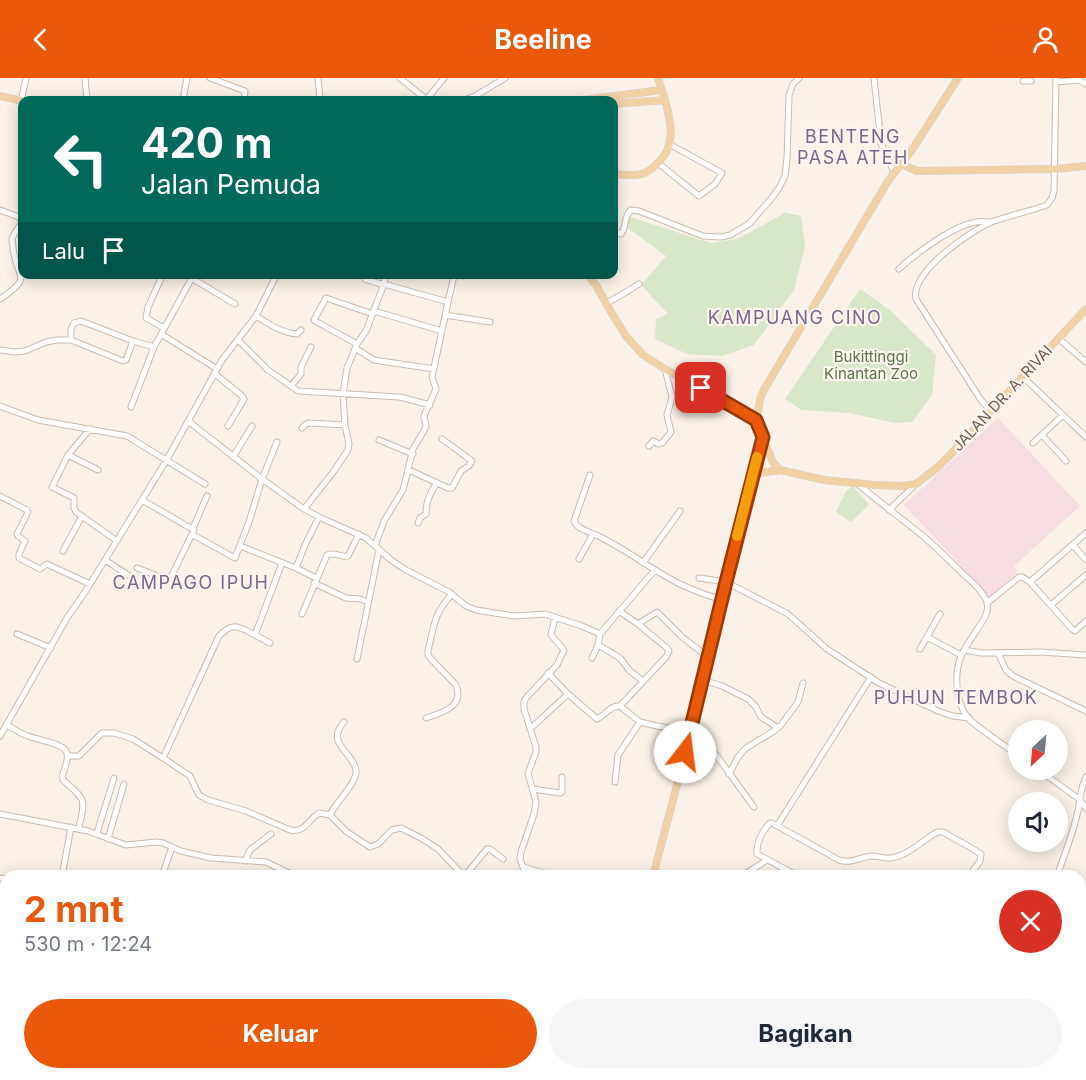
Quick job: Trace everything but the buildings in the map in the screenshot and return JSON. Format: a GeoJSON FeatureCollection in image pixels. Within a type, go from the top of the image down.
{"type":"FeatureCollection","features":[{"type":"Feature","properties":{"kind":"main road"},"geometry":{"type":"LineString","coordinates":[[618,174],[644,174],[667,152],[671,132],[670,122],[658,78]]}},
{"type":"Feature","properties":{"kind":"main road"},"geometry":{"type":"LineString","coordinates":[[756,420],[765,388],[894,172],[912,150],[958,78]]}},
{"type":"Feature","properties":{"kind":"main road"},"geometry":{"type":"LineString","coordinates":[[615,96],[662,90]]}},
{"type":"Feature","properties":{"kind":"main road"},"geometry":{"type":"LineString","coordinates":[[0,96],[18,100]]}},
{"type":"Feature","properties":{"kind":"main road"},"geometry":{"type":"LineString","coordinates":[[618,104],[665,100]]}},
{"type":"Feature","properties":{"kind":"main road"},"geometry":{"type":"LineString","coordinates":[[901,164],[917,171],[1055,169],[1086,166]]}},
{"type":"Feature","properties":{"kind":"main road"},"geometry":{"type":"LineString","coordinates":[[591,279],[632,343],[643,355],[756,420],[773,462],[780,470]]}},
{"type":"Feature","properties":{"kind":"main road","name":"JALAN DR. A. RIVAI"},"geometry":{"type":"LineString","coordinates":[[916,484],[938,467],[1086,309]]}},
{"type":"Feature","properties":{"kind":"main road"},"geometry":{"type":"LineString","coordinates":[[655,870],[692,729],[721,599],[763,437]]}},
{"type":"Feature","properties":{"kind":"main road"},"geometry":{"type":"LineString","coordinates":[[753,474],[780,470],[824,480],[889,486],[916,484]]}},
{"type":"Feature","properties":{"kind":"street"},"geometry":{"type":"LineString","coordinates":[[23,96],[26,78]]}},
{"type":"Feature","properties":{"kind":"street"},"geometry":{"type":"LineString","coordinates":[[85,78],[87,96]]}},
{"type":"Feature","properties":{"kind":"street"},"geometry":{"type":"LineString","coordinates":[[184,96],[187,78]]}},
{"type":"Feature","properties":{"kind":"street"},"geometry":{"type":"LineString","coordinates":[[210,78],[244,91],[244,96]]}},
{"type":"Feature","properties":{"kind":"street"},"geometry":{"type":"LineString","coordinates":[[318,78],[320,96]]}},
{"type":"Feature","properties":{"kind":"street"},"geometry":{"type":"LineString","coordinates":[[400,78],[422,96]]}},
{"type":"Feature","properties":{"kind":"street"},"geometry":{"type":"LineString","coordinates":[[430,96],[444,78]]}},
{"type":"Feature","properties":{"kind":"street"},"geometry":{"type":"LineString","coordinates":[[471,96],[505,78]]}},
{"type":"Feature","properties":{"kind":"street"},"geometry":{"type":"LineString","coordinates":[[618,233],[621,234],[624,230],[625,218],[632,210],[711,238],[730,235],[749,224],[771,199],[785,176],[789,95],[793,84],[799,78]]}},
{"type":"Feature","properties":{"kind":"street"},"geometry":{"type":"LineString","coordinates":[[874,78],[880,143],[894,172]]}},
{"type":"Feature","properties":{"kind":"street"},"geometry":{"type":"LineString","coordinates":[[991,411],[981,400],[916,299],[915,292],[925,273],[942,254],[969,235],[993,222],[1047,205],[1054,191],[1056,80],[1086,78]]}},
{"type":"Feature","properties":{"kind":"street"},"geometry":{"type":"LineString","coordinates":[[1079,80],[1086,84]]}},
{"type":"Feature","properties":{"kind":"street"},"geometry":{"type":"LineString","coordinates":[[1023,81],[1031,81]]}},
{"type":"Feature","properties":{"kind":"street"},"geometry":{"type":"LineString","coordinates":[[658,163],[699,196],[715,184],[722,173],[669,144]]}},
{"type":"Feature","properties":{"kind":"street"},"geometry":{"type":"LineString","coordinates":[[890,162],[901,164]]}},
{"type":"Feature","properties":{"kind":"street"},"geometry":{"type":"LineString","coordinates":[[0,210],[18,217]]}},
{"type":"Feature","properties":{"kind":"street"},"geometry":{"type":"LineString","coordinates":[[899,269],[911,258],[950,232],[976,222],[993,222]]}},
{"type":"Feature","properties":{"kind":"street"},"geometry":{"type":"LineString","coordinates":[[18,229],[12,240],[14,259],[18,267]]}},
{"type":"Feature","properties":{"kind":"street"},"geometry":{"type":"LineString","coordinates":[[0,299],[18,287],[21,279]]}},
{"type":"Feature","properties":{"kind":"street"},"geometry":{"type":"LineString","coordinates":[[161,279],[148,307],[146,318],[216,371],[241,395],[244,399],[228,426]]}},
{"type":"Feature","properties":{"kind":"street"},"geometry":{"type":"LineString","coordinates":[[131,407],[154,347],[192,279]]}},
{"type":"Feature","properties":{"kind":"street"},"geometry":{"type":"LineString","coordinates":[[196,279],[235,304]]}},
{"type":"Feature","properties":{"kind":"street"},"geometry":{"type":"LineString","coordinates":[[0,736],[67,618],[142,500],[222,360],[256,316],[274,279]]}},
{"type":"Feature","properties":{"kind":"street"},"geometry":{"type":"LineString","coordinates":[[365,279],[448,302]]}},
{"type":"Feature","properties":{"kind":"street"},"geometry":{"type":"LineString","coordinates":[[304,508],[348,450],[343,394],[347,368],[374,313],[385,279]]}},
{"type":"Feature","properties":{"kind":"street"},"geometry":{"type":"LineString","coordinates":[[357,659],[384,521],[403,490],[411,471],[413,449],[425,429],[424,418],[436,389],[432,377],[453,279]]}},
{"type":"Feature","properties":{"kind":"street"},"geometry":{"type":"LineString","coordinates":[[606,304],[639,285]]}},
{"type":"Feature","properties":{"kind":"street"},"geometry":{"type":"LineString","coordinates":[[434,369],[374,360],[314,320],[326,298],[442,331]]}},
{"type":"Feature","properties":{"kind":"street"},"geometry":{"type":"LineString","coordinates":[[445,315],[490,322]]}},
{"type":"Feature","properties":{"kind":"street"},"geometry":{"type":"LineString","coordinates":[[256,316],[281,330],[294,334],[302,330]]}},
{"type":"Feature","properties":{"kind":"street"},"geometry":{"type":"LineString","coordinates":[[71,340],[71,329],[74,323],[81,321],[154,347]]}},
{"type":"Feature","properties":{"kind":"street"},"geometry":{"type":"LineString","coordinates":[[1058,338],[1086,362]]}},
{"type":"Feature","properties":{"kind":"street"},"geometry":{"type":"LineString","coordinates":[[0,350],[25,351],[46,342],[71,340],[123,361],[126,360],[133,341]]}},
{"type":"Feature","properties":{"kind":"street"},"geometry":{"type":"LineString","coordinates":[[237,340],[268,369],[296,390],[400,397],[430,405]]}},
{"type":"Feature","properties":{"kind":"street"},"geometry":{"type":"LineString","coordinates":[[291,386],[301,374],[301,367],[311,347]]}},
{"type":"Feature","properties":{"kind":"street"},"geometry":{"type":"LineString","coordinates":[[649,446],[653,441],[662,443],[671,430],[667,415],[672,398],[665,369]]}},
{"type":"Feature","properties":{"kind":"street"},"geometry":{"type":"LineString","coordinates":[[1023,377],[1086,437]]}},
{"type":"Feature","properties":{"kind":"street"},"geometry":{"type":"LineString","coordinates":[[0,406],[38,420],[127,436],[205,484]]}},
{"type":"Feature","properties":{"kind":"street"},"geometry":{"type":"LineString","coordinates":[[1033,443],[1063,415]]}},
{"type":"Feature","properties":{"kind":"street"},"geometry":{"type":"LineString","coordinates":[[188,421],[262,479],[304,508],[366,538],[406,570],[452,594],[466,606],[476,610],[514,616],[545,614],[600,634]]}},
{"type":"Feature","properties":{"kind":"street"},"geometry":{"type":"LineString","coordinates":[[302,428],[309,423],[345,425]]}},
{"type":"Feature","properties":{"kind":"street"},"geometry":{"type":"LineString","coordinates":[[233,457],[252,426]]}},
{"type":"Feature","properties":{"kind":"street"},"geometry":{"type":"LineString","coordinates":[[90,429],[68,455],[52,487],[75,498],[75,510],[117,541]]}},
{"type":"Feature","properties":{"kind":"street"},"geometry":{"type":"LineString","coordinates":[[1042,435],[1066,461]]}},
{"type":"Feature","properties":{"kind":"street"},"geometry":{"type":"LineString","coordinates":[[411,471],[452,488],[461,471],[469,466],[471,461],[442,439]]}},
{"type":"Feature","properties":{"kind":"street"},"geometry":{"type":"LineString","coordinates":[[379,440],[412,454]]}},
{"type":"Feature","properties":{"kind":"street"},"geometry":{"type":"LineString","coordinates":[[142,500],[235,558],[277,442]]}},
{"type":"Feature","properties":{"kind":"street"},"geometry":{"type":"LineString","coordinates":[[68,455],[98,470]]}},
{"type":"Feature","properties":{"kind":"street"},"geometry":{"type":"LineString","coordinates":[[590,475],[574,521],[576,526],[624,549],[654,571],[695,591],[721,599]]}},
{"type":"Feature","properties":{"kind":"street"},"geometry":{"type":"LineString","coordinates":[[418,523],[420,518],[426,514],[429,496],[437,483]]}},
{"type":"Feature","properties":{"kind":"street"},"geometry":{"type":"LineString","coordinates":[[856,483],[923,536],[981,592],[987,603],[987,610],[984,619],[963,652],[958,669],[959,694],[969,718],[1008,748]]}},
{"type":"Feature","properties":{"kind":"street"},"geometry":{"type":"LineString","coordinates":[[889,510],[916,484]]}},
{"type":"Feature","properties":{"kind":"street"},"geometry":{"type":"LineString","coordinates":[[0,496],[28,512],[17,534],[25,541],[19,554],[20,558],[38,568],[47,564],[90,584]]}},
{"type":"Feature","properties":{"kind":"street"},"geometry":{"type":"LineString","coordinates":[[137,568],[168,580],[193,532],[207,496]]}},
{"type":"Feature","properties":{"kind":"street"},"geometry":{"type":"LineString","coordinates":[[643,563],[680,511]]}},
{"type":"Feature","properties":{"kind":"street"},"geometry":{"type":"LineString","coordinates":[[63,551],[82,516]]}},
{"type":"Feature","properties":{"kind":"street"},"geometry":{"type":"LineString","coordinates":[[296,568],[319,517]]}},
{"type":"Feature","properties":{"kind":"street"},"geometry":{"type":"LineString","coordinates":[[1030,582],[1086,533]]}},
{"type":"Feature","properties":{"kind":"street"},"geometry":{"type":"LineString","coordinates":[[302,614],[327,555],[333,553],[348,556],[359,534]]}},
{"type":"Feature","properties":{"kind":"street"},"geometry":{"type":"LineString","coordinates":[[579,559],[593,534]]}},
{"type":"Feature","properties":{"kind":"street"},"geometry":{"type":"LineString","coordinates":[[1073,545],[1086,560]]}},
{"type":"Feature","properties":{"kind":"street"},"geometry":{"type":"LineString","coordinates":[[240,546],[296,568],[346,598],[368,602]]}},
{"type":"Feature","properties":{"kind":"street"},"geometry":{"type":"LineString","coordinates":[[105,560],[130,577]]}},
{"type":"Feature","properties":{"kind":"street"},"geometry":{"type":"LineString","coordinates":[[255,635],[282,563]]}},
{"type":"Feature","properties":{"kind":"street"},"geometry":{"type":"LineString","coordinates":[[592,658],[600,634],[654,571]]}},
{"type":"Feature","properties":{"kind":"street"},"geometry":{"type":"LineString","coordinates":[[1051,605],[1086,575]]}},
{"type":"Feature","properties":{"kind":"street"},"geometry":{"type":"LineString","coordinates":[[987,603],[1022,577],[1030,582],[1072,629],[1075,631],[1086,621]]}},
{"type":"Feature","properties":{"kind":"street"},"geometry":{"type":"LineString","coordinates":[[699,578],[726,582],[788,614],[827,649],[891,689],[938,711],[969,718]]}},
{"type":"Feature","properties":{"kind":"street"},"geometry":{"type":"LineString","coordinates":[[426,718],[451,708],[458,696],[459,690],[456,685],[428,655],[437,615],[452,594]]}},
{"type":"Feature","properties":{"kind":"street"},"geometry":{"type":"LineString","coordinates":[[619,611],[669,651],[620,706]]}},
{"type":"Feature","properties":{"kind":"street"},"geometry":{"type":"LineString","coordinates":[[638,624],[657,612],[682,638],[708,657]]}},
{"type":"Feature","properties":{"kind":"street"},"geometry":{"type":"LineString","coordinates":[[920,649],[940,614]]}},
{"type":"Feature","properties":{"kind":"street"},"geometry":{"type":"LineString","coordinates":[[524,870],[520,859],[521,852],[535,807],[528,773],[536,747],[524,710],[524,702],[557,665],[564,650],[551,635],[555,617]]}},
{"type":"Feature","properties":{"kind":"street"},"geometry":{"type":"LineString","coordinates":[[163,758],[219,636],[233,626],[242,628],[270,643]]}},
{"type":"Feature","properties":{"kind":"street"},"geometry":{"type":"LineString","coordinates":[[17,633],[51,648]]}},
{"type":"Feature","properties":{"kind":"street"},"geometry":{"type":"LineString","coordinates":[[927,637],[963,652],[1041,652],[1086,655]]}},
{"type":"Feature","properties":{"kind":"street"},"geometry":{"type":"LineString","coordinates":[[598,645],[620,658],[630,671],[643,681]]}},
{"type":"Feature","properties":{"kind":"street"},"geometry":{"type":"LineString","coordinates":[[998,653],[1006,670],[1013,676],[1086,711]]}},
{"type":"Feature","properties":{"kind":"street"},"geometry":{"type":"LineString","coordinates":[[548,673],[597,719],[616,705],[640,722],[692,729],[712,748],[754,807]]}},
{"type":"Feature","properties":{"kind":"street"},"geometry":{"type":"LineString","coordinates":[[777,826],[871,677]]}},
{"type":"Feature","properties":{"kind":"street"},"geometry":{"type":"LineString","coordinates":[[703,680],[722,686],[748,699],[756,707],[761,717],[778,728]]}},
{"type":"Feature","properties":{"kind":"street"},"geometry":{"type":"LineString","coordinates":[[729,774],[746,748],[778,728],[798,702],[802,683]]}},
{"type":"Feature","properties":{"kind":"street"},"geometry":{"type":"LineString","coordinates":[[530,729],[568,694]]}},
{"type":"Feature","properties":{"kind":"street"},"geometry":{"type":"LineString","coordinates":[[330,815],[357,772],[338,739],[338,731],[344,722]]}},
{"type":"Feature","properties":{"kind":"street"},"geometry":{"type":"LineString","coordinates":[[615,782],[618,754],[640,722]]}},
{"type":"Feature","properties":{"kind":"street"},"geometry":{"type":"LineString","coordinates":[[7,725],[29,737],[65,749],[68,756],[63,780],[82,798],[79,828]]}},
{"type":"Feature","properties":{"kind":"street"},"geometry":{"type":"LineString","coordinates":[[68,756],[79,756],[102,733],[133,739],[190,776],[199,795],[208,800],[246,811],[290,831],[298,832],[319,813],[330,815],[347,832],[370,847],[378,844],[392,830],[401,828],[438,849],[458,870]]}},
{"type":"Feature","properties":{"kind":"street"},"geometry":{"type":"LineString","coordinates":[[97,833],[114,777]]}},
{"type":"Feature","properties":{"kind":"street"},"geometry":{"type":"LineString","coordinates":[[533,789],[560,793],[562,792],[562,777]]}},
{"type":"Feature","properties":{"kind":"street"},"geometry":{"type":"LineString","coordinates":[[1059,870],[1077,816],[1079,799],[1086,777]]}},
{"type":"Feature","properties":{"kind":"street"},"geometry":{"type":"LineString","coordinates":[[1053,780],[1079,799],[1086,808]]}},
{"type":"Feature","properties":{"kind":"street"},"geometry":{"type":"LineString","coordinates":[[108,839],[124,784]]}},
{"type":"Feature","properties":{"kind":"street"},"geometry":{"type":"LineString","coordinates":[[0,814],[79,828],[126,845],[163,843],[181,851],[211,858],[266,862],[283,870]]}},
{"type":"Feature","properties":{"kind":"street"},"geometry":{"type":"LineString","coordinates":[[786,870],[758,854],[756,848],[768,825],[772,823],[839,860],[847,862],[872,856],[891,858],[907,852],[934,834],[942,832],[981,854],[980,861],[973,870]]}},
{"type":"Feature","properties":{"kind":"street"},"geometry":{"type":"LineString","coordinates":[[63,870],[71,827]]}},
{"type":"Feature","properties":{"kind":"street"},"geometry":{"type":"LineString","coordinates":[[245,861],[250,850],[271,834]]}},
{"type":"Feature","properties":{"kind":"street"},"geometry":{"type":"LineString","coordinates":[[164,870],[172,847]]}},
{"type":"Feature","properties":{"kind":"street"},"geometry":{"type":"LineString","coordinates":[[470,870],[487,849],[503,859]]}},
{"type":"Feature","properties":{"kind":"street"},"geometry":{"type":"LineString","coordinates":[[751,870],[767,860]]}},
{"type":"Feature","properties":{"kind":"street"},"geometry":{"type":"LineString","coordinates":[[523,867],[533,870]]}},
{"type":"Feature","properties":{"kind":"shaded area"},"geometry":{"type":"Polygon","coordinates":[[[998,418],[1080,506],[1014,566],[1018,571],[990,597],[904,505],[998,418]]]}},
{"type":"Feature","properties":{"kind":"green space"},"geometry":{"type":"Polygon","coordinates":[[[783,212],[801,216],[805,247],[794,290],[754,345],[722,356],[687,354],[655,339],[656,319],[668,314],[641,285],[666,256],[628,228],[630,217],[711,243],[737,239],[783,212]]]}},
{"type":"Feature","properties":{"kind":"green space","name":"Bukittinggi Kinantan Zoo"},"geometry":{"type":"Polygon","coordinates":[[[860,289],[891,311],[936,355],[932,395],[912,422],[895,423],[849,413],[801,410],[785,399],[860,289]]]}},
{"type":"Feature","properties":{"kind":"green space"},"geometry":{"type":"Polygon","coordinates":[[[853,486],[869,505],[851,522],[836,512],[846,491],[853,486]]]}},
{"type":"Feature","properties":{"kind":"slow traffic"},"geometry":{"type":"LineString","coordinates":[[737,536],[757,457]]}},
{"type":"Feature","properties":{"kind":"district","name":"BENTENG PASA ATEH"},"geometry":{"type":"Point","coordinates":[853,146]}},
{"type":"Feature","properties":{"kind":"district","name":"KAMPUANG CINO"},"geometry":{"type":"Point","coordinates":[795,317]}},
{"type":"Feature","properties":{"kind":"district","name":"CAMPAGO IPUH"},"geometry":{"type":"Point","coordinates":[191,582]}},
{"type":"Feature","properties":{"kind":"district","name":"PUHUN TEMBOK"},"geometry":{"type":"Point","coordinates":[956,697]}},
{"type":"Feature","properties":{"kind":"route"},"geometry":{"type":"LineString","coordinates":[[685,752],[763,437],[756,420],[701,388]]}}]}
